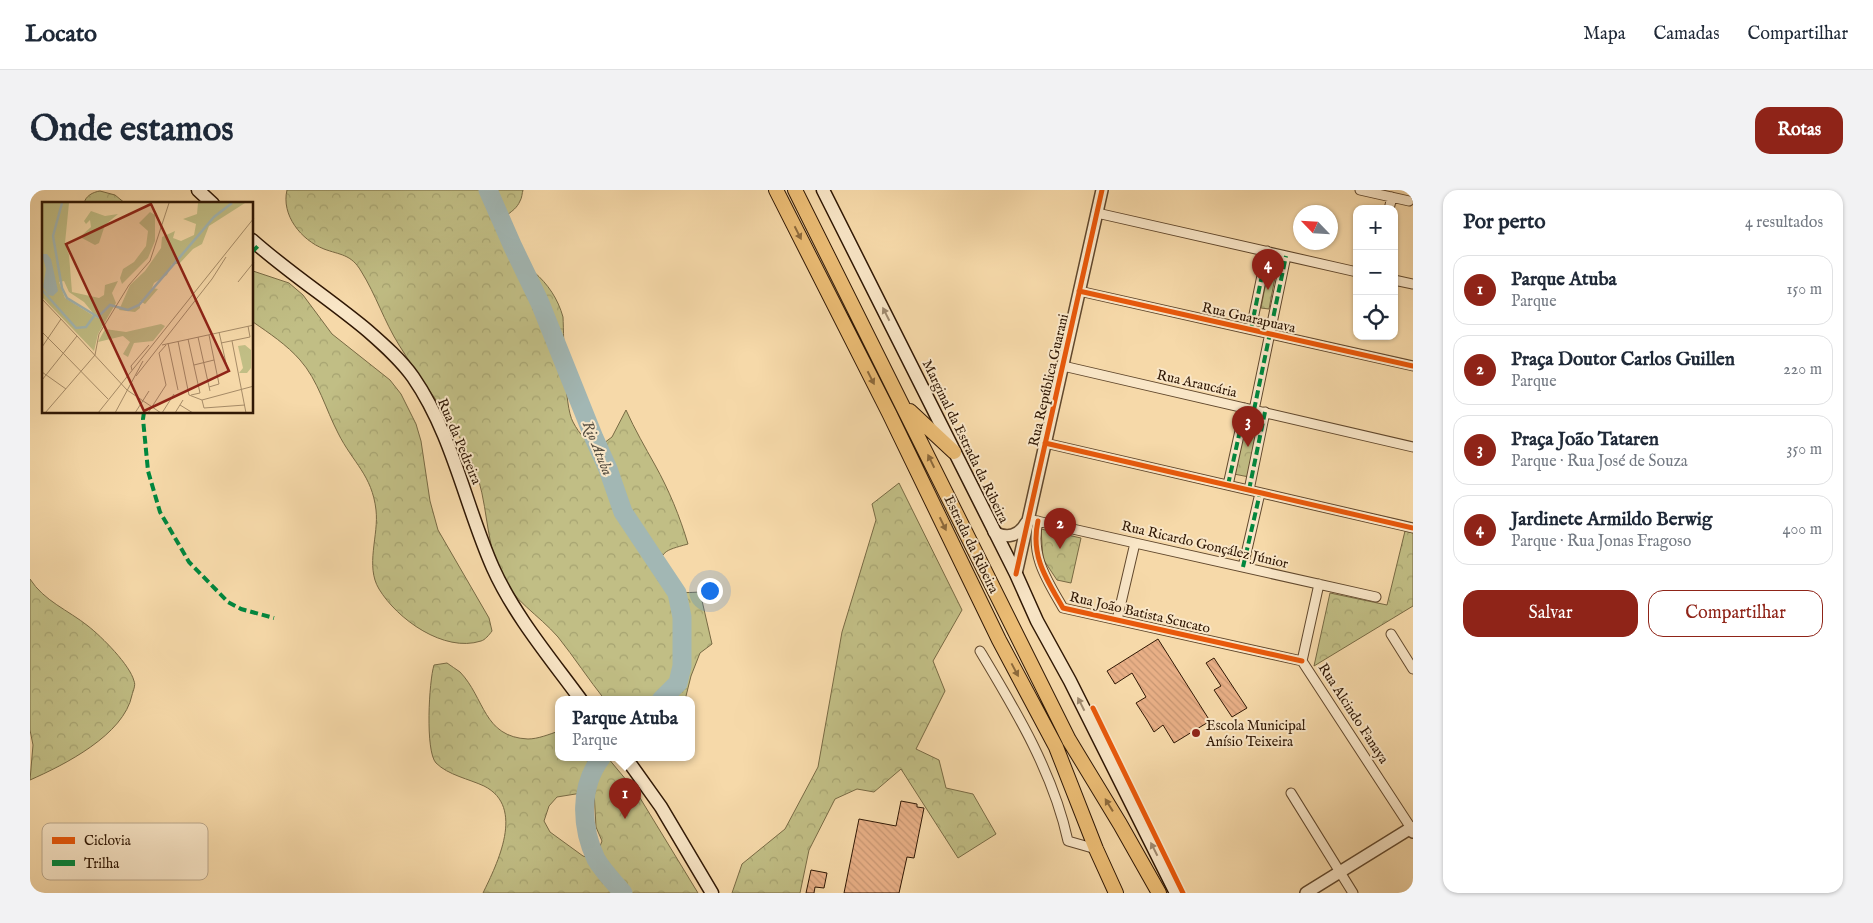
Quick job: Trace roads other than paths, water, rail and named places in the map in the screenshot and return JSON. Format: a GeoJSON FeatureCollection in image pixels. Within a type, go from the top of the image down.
{"type":"FeatureCollection","features":[{"type":"Feature","properties":{"kind":"main road"},"geometry":{"type":"LineString","coordinates":[[198,190],[211,202]]}},
{"type":"Feature","properties":{"kind":"main road","name":"Estrada da Ribeira"},"geometry":{"type":"LineString","coordinates":[[776,190],[889,413],[999,640],[1056,747],[1096,849],[1116,893]]}},
{"type":"Feature","properties":{"kind":"main road","name":"Estrada da Ribeira"},"geometry":{"type":"LineString","coordinates":[[795,190],[1069,740],[1159,893]]}},
{"type":"Feature","properties":{"kind":"main road","name":"Marginal da Estrada da Ribeira"},"geometry":{"type":"LineString","coordinates":[[822,190],[1016,574],[1037,621],[1070,681],[1176,893]]}},
{"type":"Feature","properties":{"kind":"main road","name":"Rua da Pedreira"},"geometry":{"type":"LineString","coordinates":[[254,242],[357,322],[384,345],[412,376],[434,411],[493,568],[507,595],[578,696]]}},
{"type":"Feature","properties":{"kind":"main road"},"geometry":{"type":"LineString","coordinates":[[904,406],[954,452]]}},
{"type":"Feature","properties":{"kind":"main road"},"geometry":{"type":"LineString","coordinates":[[628,761],[672,824],[712,893]]}},
{"type":"Feature","properties":{"kind":"street","name":"Rua República Guarani"},"geometry":{"type":"LineString","coordinates":[[1016,574],[1033,520],[1045,443],[1102,190]]}},
{"type":"Feature","properties":{"kind":"street"},"geometry":{"type":"LineString","coordinates":[[1360,190],[1409,201]]}},
{"type":"Feature","properties":{"kind":"street"},"geometry":{"type":"LineString","coordinates":[[1390,205],[1392,197]]}},
{"type":"Feature","properties":{"kind":"street"},"geometry":{"type":"LineString","coordinates":[[1097,213],[1353,271]]}},
{"type":"Feature","properties":{"kind":"street"},"geometry":{"type":"LineString","coordinates":[[1251,329],[1268,252]]}},
{"type":"Feature","properties":{"kind":"street"},"geometry":{"type":"LineString","coordinates":[[1228,485],[1270,334],[1286,256]]}},
{"type":"Feature","properties":{"kind":"street"},"geometry":{"type":"LineString","coordinates":[[1398,281],[1413,284]]}},
{"type":"Feature","properties":{"kind":"street","name":"Rua Guarapuava"},"geometry":{"type":"LineString","coordinates":[[1079,291],[1413,366]]}},
{"type":"Feature","properties":{"kind":"street","name":"Rua Araucária"},"geometry":{"type":"LineString","coordinates":[[1063,366],[1413,447]]}},
{"type":"Feature","properties":{"kind":"street"},"geometry":{"type":"LineString","coordinates":[[1249,490],[1265,412]]}},
{"type":"Feature","properties":{"kind":"street"},"geometry":{"type":"LineString","coordinates":[[1045,443],[1413,528]]}},
{"type":"Feature","properties":{"kind":"street"},"geometry":{"type":"LineString","coordinates":[[1243,567],[1260,492]]}},
{"type":"Feature","properties":{"kind":"street"},"geometry":{"type":"LineString","coordinates":[[994,532],[1001,535],[1015,535],[1033,520]]}},
{"type":"Feature","properties":{"kind":"street","name":"Rua Ricardo Gonçález Júnior"},"geometry":{"type":"LineString","coordinates":[[1033,520],[1376,596]]}},
{"type":"Feature","properties":{"kind":"street","name":"Rua João Batista Scucato"},"geometry":{"type":"LineString","coordinates":[[1033,520],[1040,565],[1063,608],[1302,661]]}},
{"type":"Feature","properties":{"kind":"street"},"geometry":{"type":"LineString","coordinates":[[1117,620],[1135,543]]}},
{"type":"Feature","properties":{"kind":"street"},"geometry":{"type":"LineString","coordinates":[[1302,661],[1319,584]]}},
{"type":"Feature","properties":{"kind":"street"},"geometry":{"type":"LineString","coordinates":[[1391,634],[1413,669]]}},
{"type":"Feature","properties":{"kind":"street"},"geometry":{"type":"LineString","coordinates":[[980,651],[1021,721],[1044,768],[1060,807],[1068,841],[1096,849]]}},
{"type":"Feature","properties":{"kind":"street","name":"Rua Alcindo Fanaya"},"geometry":{"type":"LineString","coordinates":[[1302,661],[1412,829]]}},
{"type":"Feature","properties":{"kind":"street"},"geometry":{"type":"LineString","coordinates":[[1291,793],[1353,893]]}},
{"type":"Feature","properties":{"kind":"street"},"geometry":{"type":"LineString","coordinates":[[1306,893],[1412,829]]}},
{"type":"Feature","properties":{"kind":"waterway","name":"Rio Atuba"},"geometry":{"type":"LineString","coordinates":[[488,190],[540,303],[608,469],[623,512],[677,593],[682,617],[682,666],[678,683],[665,696]]}},
{"type":"Feature","properties":{"kind":"waterway","name":"Rio Atuba"},"geometry":{"type":"LineString","coordinates":[[599,761],[594,769],[586,794],[585,821],[587,834],[596,859],[623,893]]}},
{"type":"Feature","properties":{"kind":"place","name":"Jardinete Armildo Berwig"},"geometry":{"type":"Point","coordinates":[1268,290]}},
{"type":"Feature","properties":{"kind":"place","name":"Praça João Tataren"},"geometry":{"type":"Point","coordinates":[1248,447]}},
{"type":"Feature","properties":{"kind":"place","name":"Praça Doutor Carlos Guillen"},"geometry":{"type":"Point","coordinates":[1060,549]}},
{"type":"Feature","properties":{"kind":"place","name":"Escola Municipal Anísio Teixeira"},"geometry":{"type":"Point","coordinates":[1196,733]}},
{"type":"Feature","properties":{"kind":"place","name":"Parque Atuba"},"geometry":{"type":"Point","coordinates":[625,819]}}]}
